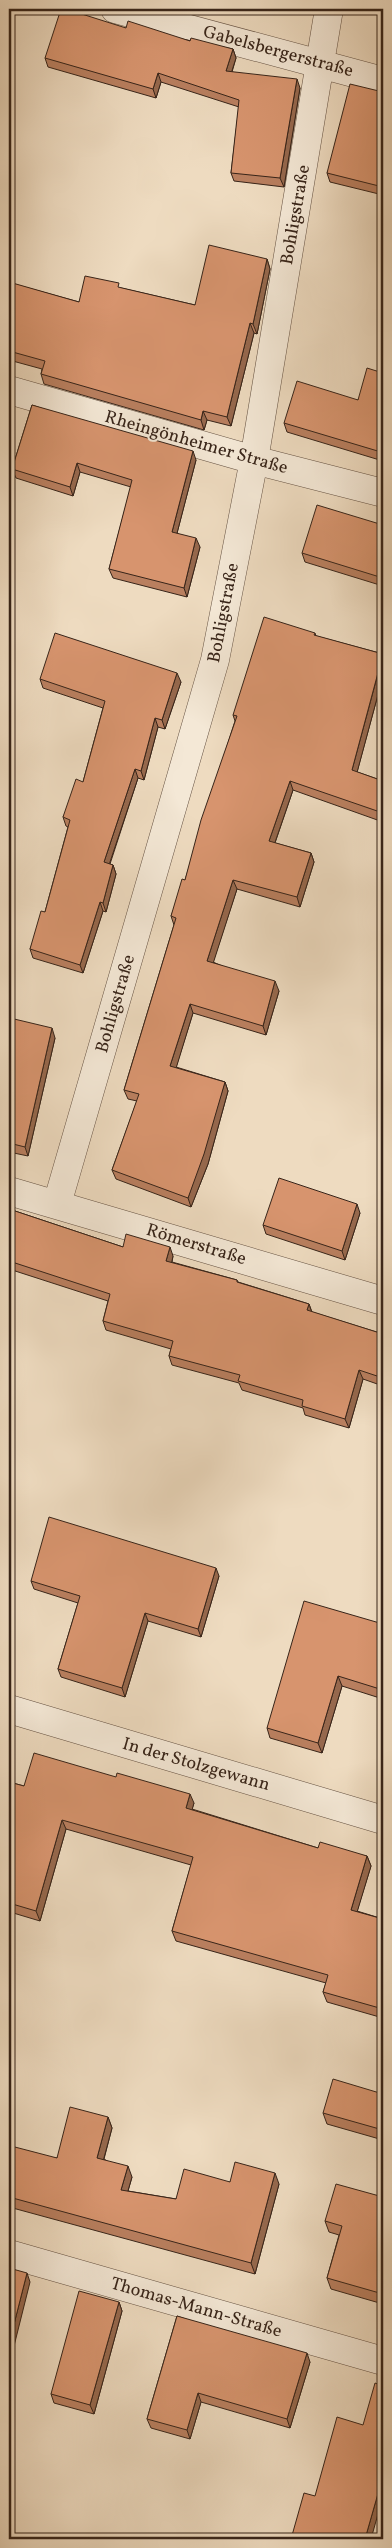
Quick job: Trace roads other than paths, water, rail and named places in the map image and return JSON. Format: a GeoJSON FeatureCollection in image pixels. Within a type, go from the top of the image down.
{"type":"FeatureCollection","features":[{"type":"Feature","properties":{"kind":"street","name":"Gabelsbergerstraße"},"geometry":{"type":"LineString","coordinates":[[115,9],[383,81]]}},
{"type":"Feature","properties":{"kind":"street","name":"Bohligstraße"},"geometry":{"type":"LineString","coordinates":[[57,1204],[215,660],[254,460],[322,64],[329,9]]}},
{"type":"Feature","properties":{"kind":"street","name":"Rheingönheimer Straße"},"geometry":{"type":"LineString","coordinates":[[9,390],[254,460],[383,493]]}},
{"type":"Feature","properties":{"kind":"street","name":"Römerstraße"},"geometry":{"type":"LineString","coordinates":[[9,1191],[383,1301]]}},
{"type":"Feature","properties":{"kind":"street","name":"In der Stolzgewann"},"geometry":{"type":"LineString","coordinates":[[9,1709],[383,1820]]}},
{"type":"Feature","properties":{"kind":"street","name":"Thomas-Mann-Straße"},"geometry":{"type":"LineString","coordinates":[[9,2254],[383,2361]]}}]}
